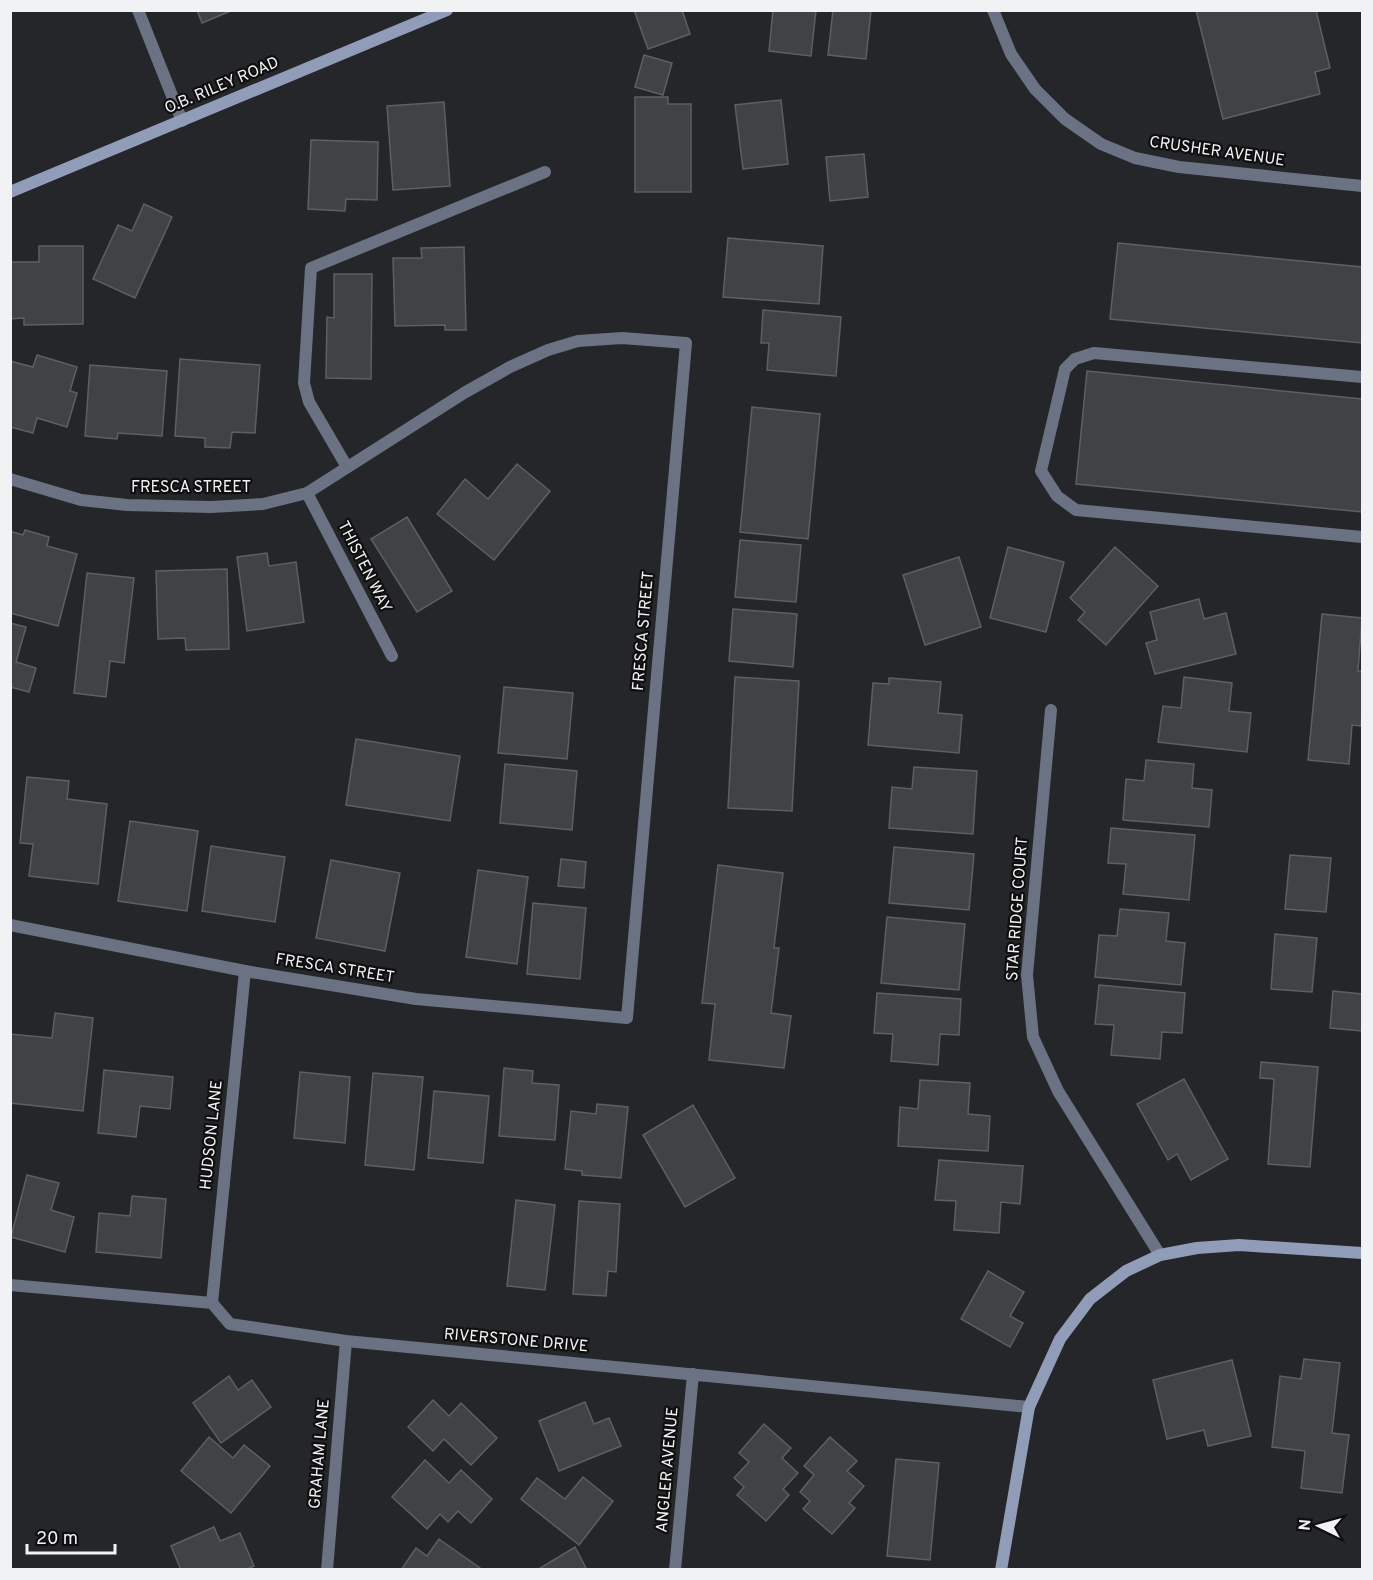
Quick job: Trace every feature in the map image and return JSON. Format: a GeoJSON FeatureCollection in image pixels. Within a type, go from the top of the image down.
{"type":"FeatureCollection","features":[{"type":"Feature","properties":{"kind":"street"},"geometry":{"type":"LineString","coordinates":[[138,10],[182,120]]}},
{"type":"Feature","properties":{"kind":"street","name":"O.B. RILEY ROAD"},"geometry":{"type":"LineString","coordinates":[[10,192],[447,10]]}},
{"type":"Feature","properties":{"kind":"street","name":"CRUSHER AVENUE"},"geometry":{"type":"LineString","coordinates":[[993,10],[1011,54],[1035,89],[1065,119],[1101,144],[1135,158],[1179,167],[1362,186]]}},
{"type":"Feature","properties":{"kind":"street"},"geometry":{"type":"LineString","coordinates":[[347,467],[309,402],[304,383],[311,268],[545,172]]}},
{"type":"Feature","properties":{"kind":"street","name":"FRESCA STREET"},"geometry":{"type":"LineString","coordinates":[[10,479],[81,500],[127,505],[211,507],[263,504],[307,493],[482,382],[548,350],[578,341],[622,338],[686,343],[627,1018],[416,999],[245,971],[10,925]]}},
{"type":"Feature","properties":{"kind":"street"},"geometry":{"type":"LineString","coordinates":[[1362,377],[1094,353],[1075,359],[1065,369],[1041,471],[1057,496],[1076,510],[1362,537]]}},
{"type":"Feature","properties":{"kind":"street","name":"THISTEN WAY"},"geometry":{"type":"LineString","coordinates":[[307,493],[392,656]]}},
{"type":"Feature","properties":{"kind":"street","name":"STAR RIDGE COURT"},"geometry":{"type":"LineString","coordinates":[[1051,710],[1027,975],[1033,1037],[1058,1091],[1160,1255]]}},
{"type":"Feature","properties":{"kind":"street","name":"HUDSON LANE"},"geometry":{"type":"LineString","coordinates":[[212,1303],[245,971]]}},
{"type":"Feature","properties":{"kind":"street"},"geometry":{"type":"LineString","coordinates":[[1001,1569],[1029,1407],[1060,1339],[1090,1299],[1126,1270],[1160,1255],[1197,1248],[1239,1245],[1362,1253]]}},
{"type":"Feature","properties":{"kind":"street"},"geometry":{"type":"LineString","coordinates":[[10,1285],[212,1303]]}},
{"type":"Feature","properties":{"kind":"street","name":"RIVERSTONE DRIVE"},"geometry":{"type":"LineString","coordinates":[[212,1303],[230,1324],[346,1341],[1029,1407]]}},
{"type":"Feature","properties":{"kind":"street","name":"GRAHAM LANE"},"geometry":{"type":"LineString","coordinates":[[327,1569],[346,1341]]}},
{"type":"Feature","properties":{"kind":"street","name":"ANGLER AVENUE"},"geometry":{"type":"LineString","coordinates":[[675,1569],[693,1374]]}},
{"type":"Feature","properties":{"kind":"building"},"geometry":{"type":"Polygon","coordinates":[[[197,10],[233,10],[202,23],[197,10]]]}},
{"type":"Feature","properties":{"kind":"building"},"geometry":{"type":"Polygon","coordinates":[[[634,10],[682,10],[690,34],[648,49],[634,10]]]}},
{"type":"Feature","properties":{"kind":"building"},"geometry":{"type":"Polygon","coordinates":[[[773,10],[816,10],[811,56],[769,51],[773,10]]]}},
{"type":"Feature","properties":{"kind":"building"},"geometry":{"type":"Polygon","coordinates":[[[833,10],[871,10],[866,59],[828,55],[833,10]]]}},
{"type":"Feature","properties":{"kind":"building"},"geometry":{"type":"Polygon","coordinates":[[[1196,10],[1316,10],[1330,68],[1315,72],[1320,94],[1223,119],[1196,10]]]}},
{"type":"Feature","properties":{"kind":"building"},"geometry":{"type":"Polygon","coordinates":[[[644,55],[672,63],[663,95],[635,87],[644,55]]]}},
{"type":"Feature","properties":{"kind":"building"},"geometry":{"type":"Polygon","coordinates":[[[635,97],[668,97],[668,104],[691,104],[691,192],[635,192],[635,97]]]}},
{"type":"Feature","properties":{"kind":"building"},"geometry":{"type":"Polygon","coordinates":[[[781,100],[788,164],[743,169],[735,105],[781,100]]]}},
{"type":"Feature","properties":{"kind":"building"},"geometry":{"type":"Polygon","coordinates":[[[444,102],[450,186],[393,190],[387,106],[444,102]]]}},
{"type":"Feature","properties":{"kind":"building"},"geometry":{"type":"Polygon","coordinates":[[[311,140],[378,142],[377,200],[346,199],[345,211],[308,209],[311,140]]]}},
{"type":"Feature","properties":{"kind":"building"},"geometry":{"type":"Polygon","coordinates":[[[864,154],[868,197],[830,201],[826,157],[864,154]]]}},
{"type":"Feature","properties":{"kind":"building"},"geometry":{"type":"Polygon","coordinates":[[[144,204],[172,217],[135,298],[93,279],[118,225],[132,231],[144,204]]]}},
{"type":"Feature","properties":{"kind":"building"},"geometry":{"type":"Polygon","coordinates":[[[728,238],[823,246],[819,304],[723,297],[728,238]]]}},
{"type":"Feature","properties":{"kind":"building"},"geometry":{"type":"Polygon","coordinates":[[[1118,243],[1362,267],[1362,343],[1110,319],[1118,243]]]}},
{"type":"Feature","properties":{"kind":"building"},"geometry":{"type":"Polygon","coordinates":[[[39,246],[83,246],[83,324],[24,325],[24,318],[10,319],[10,262],[39,262],[39,246]]]}},
{"type":"Feature","properties":{"kind":"building"},"geometry":{"type":"Polygon","coordinates":[[[464,247],[466,330],[445,330],[445,325],[395,326],[393,258],[422,258],[421,248],[464,247]]]}},
{"type":"Feature","properties":{"kind":"building"},"geometry":{"type":"Polygon","coordinates":[[[334,274],[372,274],[371,379],[326,378],[327,317],[334,318],[334,274]]]}},
{"type":"Feature","properties":{"kind":"building"},"geometry":{"type":"Polygon","coordinates":[[[763,310],[841,317],[836,376],[767,370],[769,343],[761,343],[763,310]]]}},
{"type":"Feature","properties":{"kind":"building"},"geometry":{"type":"Polygon","coordinates":[[[37,355],[77,367],[70,391],[77,393],[67,427],[37,418],[33,433],[10,427],[10,361],[33,367],[37,355]]]}},
{"type":"Feature","properties":{"kind":"building"},"geometry":{"type":"Polygon","coordinates":[[[180,359],[260,365],[255,433],[232,432],[230,448],[205,447],[205,438],[175,436],[180,359]]]}},
{"type":"Feature","properties":{"kind":"building"},"geometry":{"type":"Polygon","coordinates":[[[90,365],[167,371],[162,436],[118,433],[117,439],[85,436],[90,365]]]}},
{"type":"Feature","properties":{"kind":"building"},"geometry":{"type":"Polygon","coordinates":[[[1087,371],[1362,399],[1362,512],[1076,484],[1087,371]]]}},
{"type":"Feature","properties":{"kind":"building"},"geometry":{"type":"Polygon","coordinates":[[[752,407],[820,414],[808,539],[740,532],[752,407]]]}},
{"type":"Feature","properties":{"kind":"building"},"geometry":{"type":"Polygon","coordinates":[[[517,464],[550,491],[494,560],[437,514],[465,479],[488,499],[517,464]]]}},
{"type":"Feature","properties":{"kind":"building"},"geometry":{"type":"Polygon","coordinates":[[[407,517],[452,591],[417,612],[371,539],[407,517]]]}},
{"type":"Feature","properties":{"kind":"building"},"geometry":{"type":"Polygon","coordinates":[[[25,530],[49,537],[47,546],[77,554],[58,626],[10,613],[10,531],[23,535],[25,530]]]}},
{"type":"Feature","properties":{"kind":"building"},"geometry":{"type":"Polygon","coordinates":[[[740,540],[801,545],[796,602],[735,597],[740,540]]]}},
{"type":"Feature","properties":{"kind":"building"},"geometry":{"type":"Polygon","coordinates":[[[1008,547],[1064,562],[1046,632],[990,618],[1008,547]]]}},
{"type":"Feature","properties":{"kind":"building"},"geometry":{"type":"Polygon","coordinates":[[[1115,547],[1158,586],[1106,645],[1078,620],[1085,612],[1070,598],[1115,547]]]}},
{"type":"Feature","properties":{"kind":"building"},"geometry":{"type":"Polygon","coordinates":[[[267,553],[269,566],[296,562],[304,622],[247,631],[237,557],[267,553]]]}},
{"type":"Feature","properties":{"kind":"building"},"geometry":{"type":"Polygon","coordinates":[[[959,557],[981,627],[925,645],[903,575],[959,557]]]}},
{"type":"Feature","properties":{"kind":"building"},"geometry":{"type":"Polygon","coordinates":[[[227,569],[229,649],[186,650],[185,638],[158,639],[156,571],[227,569]]]}},
{"type":"Feature","properties":{"kind":"building"},"geometry":{"type":"Polygon","coordinates":[[[87,573],[134,578],[124,663],[110,661],[106,697],[74,693],[87,573]]]}},
{"type":"Feature","properties":{"kind":"building"},"geometry":{"type":"Polygon","coordinates":[[[1199,599],[1204,619],[1226,613],[1236,654],[1155,674],[1146,643],[1157,640],[1150,612],[1199,599]]]}},
{"type":"Feature","properties":{"kind":"building"},"geometry":{"type":"Polygon","coordinates":[[[733,609],[797,614],[793,667],[729,661],[733,609]]]}},
{"type":"Feature","properties":{"kind":"building"},"geometry":{"type":"Polygon","coordinates":[[[1322,614],[1362,618],[1358,671],[1362,671],[1361,726],[1352,725],[1349,764],[1308,760],[1322,614]]]}},
{"type":"Feature","properties":{"kind":"building"},"geometry":{"type":"Polygon","coordinates":[[[10,623],[26,627],[16,662],[36,668],[29,692],[10,687],[10,623]]]}},
{"type":"Feature","properties":{"kind":"building"},"geometry":{"type":"Polygon","coordinates":[[[735,677],[799,681],[792,811],[728,808],[735,677]]]}},
{"type":"Feature","properties":{"kind":"building"},"geometry":{"type":"Polygon","coordinates":[[[1184,677],[1232,683],[1229,711],[1251,713],[1247,752],[1158,742],[1163,706],[1181,708],[1184,677]]]}},
{"type":"Feature","properties":{"kind":"building"},"geometry":{"type":"Polygon","coordinates":[[[889,678],[941,682],[938,713],[962,715],[959,753],[868,745],[873,683],[889,684],[889,678]]]}},
{"type":"Feature","properties":{"kind":"building"},"geometry":{"type":"Polygon","coordinates":[[[504,687],[573,693],[567,759],[498,753],[504,687]]]}},
{"type":"Feature","properties":{"kind":"building"},"geometry":{"type":"Polygon","coordinates":[[[356,739],[460,756],[450,821],[346,805],[356,739]]]}},
{"type":"Feature","properties":{"kind":"building"},"geometry":{"type":"Polygon","coordinates":[[[1146,760],[1194,764],[1192,788],[1212,790],[1209,827],[1123,820],[1126,779],[1144,781],[1146,760]]]}},
{"type":"Feature","properties":{"kind":"building"},"geometry":{"type":"Polygon","coordinates":[[[505,764],[577,771],[572,830],[500,823],[505,764]]]}},
{"type":"Feature","properties":{"kind":"building"},"geometry":{"type":"Polygon","coordinates":[[[914,767],[977,771],[973,834],[889,828],[892,787],[912,789],[914,767]]]}},
{"type":"Feature","properties":{"kind":"building"},"geometry":{"type":"Polygon","coordinates":[[[27,777],[69,781],[67,799],[107,804],[98,884],[29,876],[33,844],[20,843],[27,777]]]}},
{"type":"Feature","properties":{"kind":"building"},"geometry":{"type":"Polygon","coordinates":[[[130,821],[198,831],[187,911],[118,901],[130,821]]]}},
{"type":"Feature","properties":{"kind":"building"},"geometry":{"type":"Polygon","coordinates":[[[1111,828],[1195,835],[1189,900],[1123,894],[1126,864],[1108,863],[1111,828]]]}},
{"type":"Feature","properties":{"kind":"building"},"geometry":{"type":"Polygon","coordinates":[[[211,846],[285,857],[275,922],[202,911],[211,846]]]}},
{"type":"Feature","properties":{"kind":"building"},"geometry":{"type":"Polygon","coordinates":[[[894,847],[974,854],[969,910],[889,903],[894,847]]]}},
{"type":"Feature","properties":{"kind":"building"},"geometry":{"type":"Polygon","coordinates":[[[1290,855],[1331,858],[1326,912],[1285,909],[1290,855]]]}},
{"type":"Feature","properties":{"kind":"building"},"geometry":{"type":"Polygon","coordinates":[[[561,859],[586,862],[584,888],[558,886],[561,859]]]}},
{"type":"Feature","properties":{"kind":"building"},"geometry":{"type":"Polygon","coordinates":[[[331,860],[400,873],[385,951],[316,938],[331,860]]]}},
{"type":"Feature","properties":{"kind":"building"},"geometry":{"type":"Polygon","coordinates":[[[718,865],[783,873],[774,948],[779,948],[771,1013],[791,1016],[784,1068],[709,1060],[715,1004],[702,1003],[718,865]]]}},
{"type":"Feature","properties":{"kind":"building"},"geometry":{"type":"Polygon","coordinates":[[[478,870],[528,877],[517,964],[466,957],[478,870]]]}},
{"type":"Feature","properties":{"kind":"building"},"geometry":{"type":"Polygon","coordinates":[[[533,903],[586,908],[580,979],[527,974],[533,903]]]}},
{"type":"Feature","properties":{"kind":"building"},"geometry":{"type":"Polygon","coordinates":[[[1120,909],[1169,913],[1166,941],[1185,943],[1181,985],[1095,977],[1099,935],[1117,936],[1120,909]]]}},
{"type":"Feature","properties":{"kind":"building"},"geometry":{"type":"Polygon","coordinates":[[[887,917],[965,924],[959,990],[881,983],[887,917]]]}},
{"type":"Feature","properties":{"kind":"building"},"geometry":{"type":"Polygon","coordinates":[[[1275,934],[1317,938],[1312,992],[1271,989],[1275,934]]]}},
{"type":"Feature","properties":{"kind":"building"},"geometry":{"type":"Polygon","coordinates":[[[1099,985],[1185,993],[1182,1033],[1162,1032],[1160,1059],[1111,1055],[1114,1025],[1095,1024],[1099,985]]]}},
{"type":"Feature","properties":{"kind":"building"},"geometry":{"type":"Polygon","coordinates":[[[1333,991],[1362,994],[1362,1031],[1330,1028],[1333,991]]]}},
{"type":"Feature","properties":{"kind":"building"},"geometry":{"type":"Polygon","coordinates":[[[877,993],[961,999],[959,1035],[940,1034],[938,1065],[891,1061],[893,1034],[874,1033],[877,993]]]}},
{"type":"Feature","properties":{"kind":"building"},"geometry":{"type":"Polygon","coordinates":[[[55,1013],[93,1018],[83,1111],[10,1103],[10,1034],[52,1038],[55,1013]]]}},
{"type":"Feature","properties":{"kind":"building"},"geometry":{"type":"Polygon","coordinates":[[[1261,1062],[1318,1067],[1310,1167],[1268,1164],[1274,1079],[1260,1078],[1261,1062]]]}},
{"type":"Feature","properties":{"kind":"building"},"geometry":{"type":"Polygon","coordinates":[[[504,1068],[533,1071],[532,1083],[559,1085],[555,1140],[499,1136],[504,1068]]]}},
{"type":"Feature","properties":{"kind":"building"},"geometry":{"type":"Polygon","coordinates":[[[104,1070],[173,1077],[170,1109],[140,1106],[136,1137],[98,1133],[104,1070]]]}},
{"type":"Feature","properties":{"kind":"building"},"geometry":{"type":"Polygon","coordinates":[[[300,1072],[350,1077],[345,1143],[294,1138],[300,1072]]]}},
{"type":"Feature","properties":{"kind":"building"},"geometry":{"type":"Polygon","coordinates":[[[373,1073],[423,1077],[414,1170],[365,1165],[373,1073]]]}},
{"type":"Feature","properties":{"kind":"building"},"geometry":{"type":"Polygon","coordinates":[[[1184,1079],[1228,1159],[1191,1180],[1177,1154],[1168,1160],[1137,1104],[1184,1079]]]}},
{"type":"Feature","properties":{"kind":"building"},"geometry":{"type":"Polygon","coordinates":[[[920,1080],[970,1083],[968,1114],[990,1116],[988,1151],[898,1146],[900,1107],[918,1109],[920,1080]]]}},
{"type":"Feature","properties":{"kind":"building"},"geometry":{"type":"Polygon","coordinates":[[[434,1091],[489,1096],[483,1163],[428,1158],[434,1091]]]}},
{"type":"Feature","properties":{"kind":"building"},"geometry":{"type":"Polygon","coordinates":[[[597,1104],[628,1107],[621,1178],[582,1175],[582,1171],[565,1169],[571,1111],[596,1114],[597,1104]]]}},
{"type":"Feature","properties":{"kind":"building"},"geometry":{"type":"Polygon","coordinates":[[[693,1105],[735,1178],[685,1207],[643,1135],[693,1105]]]}},
{"type":"Feature","properties":{"kind":"building"},"geometry":{"type":"Polygon","coordinates":[[[939,1160],[1023,1166],[1020,1204],[1001,1202],[999,1233],[954,1230],[956,1201],[935,1200],[939,1160]]]}},
{"type":"Feature","properties":{"kind":"building"},"geometry":{"type":"Polygon","coordinates":[[[27,1175],[59,1183],[51,1210],[74,1217],[65,1252],[11,1237],[27,1175]]]}},
{"type":"Feature","properties":{"kind":"building"},"geometry":{"type":"Polygon","coordinates":[[[132,1196],[166,1199],[161,1258],[96,1252],[99,1213],[130,1216],[132,1196]]]}},
{"type":"Feature","properties":{"kind":"building"},"geometry":{"type":"Polygon","coordinates":[[[516,1200],[555,1205],[545,1290],[507,1286],[516,1200]]]}},
{"type":"Feature","properties":{"kind":"building"},"geometry":{"type":"Polygon","coordinates":[[[579,1201],[620,1204],[616,1272],[608,1271],[606,1296],[573,1294],[579,1201]]]}},
{"type":"Feature","properties":{"kind":"building"},"geometry":{"type":"Polygon","coordinates":[[[988,1271],[1024,1292],[1010,1316],[1023,1323],[1010,1347],[961,1319],[988,1271]]]}},
{"type":"Feature","properties":{"kind":"building"},"geometry":{"type":"Polygon","coordinates":[[[1304,1359],[1340,1363],[1332,1433],[1349,1435],[1342,1493],[1301,1488],[1305,1451],[1272,1447],[1280,1376],[1301,1379],[1304,1359]]]}},
{"type":"Feature","properties":{"kind":"building"},"geometry":{"type":"Polygon","coordinates":[[[1232,1360],[1251,1436],[1208,1446],[1204,1430],[1167,1439],[1153,1380],[1232,1360]]]}},
{"type":"Feature","properties":{"kind":"building"},"geometry":{"type":"Polygon","coordinates":[[[229,1376],[238,1390],[252,1380],[271,1407],[221,1443],[193,1403],[229,1376]]]}},
{"type":"Feature","properties":{"kind":"building"},"geometry":{"type":"Polygon","coordinates":[[[433,1400],[449,1416],[461,1403],[497,1438],[471,1465],[444,1439],[433,1451],[408,1427],[433,1400]]]}},
{"type":"Feature","properties":{"kind":"building"},"geometry":{"type":"Polygon","coordinates":[[[585,1402],[594,1424],[609,1418],[621,1446],[559,1471],[539,1421],[585,1402]]]}},
{"type":"Feature","properties":{"kind":"building"},"geometry":{"type":"Polygon","coordinates":[[[764,1424],[791,1448],[782,1458],[798,1473],[783,1489],[789,1495],[766,1521],[737,1495],[744,1487],[734,1478],[749,1462],[739,1453],[764,1424]]]}},
{"type":"Feature","properties":{"kind":"building"},"geometry":{"type":"Polygon","coordinates":[[[209,1437],[233,1458],[244,1445],[270,1466],[231,1513],[181,1471],[209,1437]]]}},
{"type":"Feature","properties":{"kind":"building"},"geometry":{"type":"Polygon","coordinates":[[[830,1437],[857,1461],[847,1471],[864,1486],[849,1503],[855,1508],[832,1534],[803,1509],[810,1501],[800,1492],[814,1475],[804,1466],[830,1437]]]}},
{"type":"Feature","properties":{"kind":"building"},"geometry":{"type":"Polygon","coordinates":[[[896,1459],[939,1463],[930,1560],[887,1556],[896,1459]]]}},
{"type":"Feature","properties":{"kind":"building"},"geometry":{"type":"Polygon","coordinates":[[[425,1460],[449,1483],[461,1470],[492,1499],[471,1523],[458,1511],[448,1522],[440,1514],[427,1529],[392,1497],[425,1460]]]}},
{"type":"Feature","properties":{"kind":"building"},"geometry":{"type":"Polygon","coordinates":[[[583,1477],[613,1501],[579,1545],[521,1499],[537,1478],[565,1499],[583,1477]]]}},
{"type":"Feature","properties":{"kind":"building"},"geometry":{"type":"Polygon","coordinates":[[[214,1527],[220,1541],[240,1533],[254,1566],[245,1570],[181,1570],[171,1546],[214,1527]]]}},
{"type":"Feature","properties":{"kind":"building"},"geometry":{"type":"Polygon","coordinates":[[[439,1539],[480,1568],[479,1570],[401,1570],[416,1548],[427,1556],[439,1539]]]}},
{"type":"Feature","properties":{"kind":"building"},"geometry":{"type":"Polygon","coordinates":[[[575,1547],[587,1570],[537,1570],[575,1547]]]}}]}
